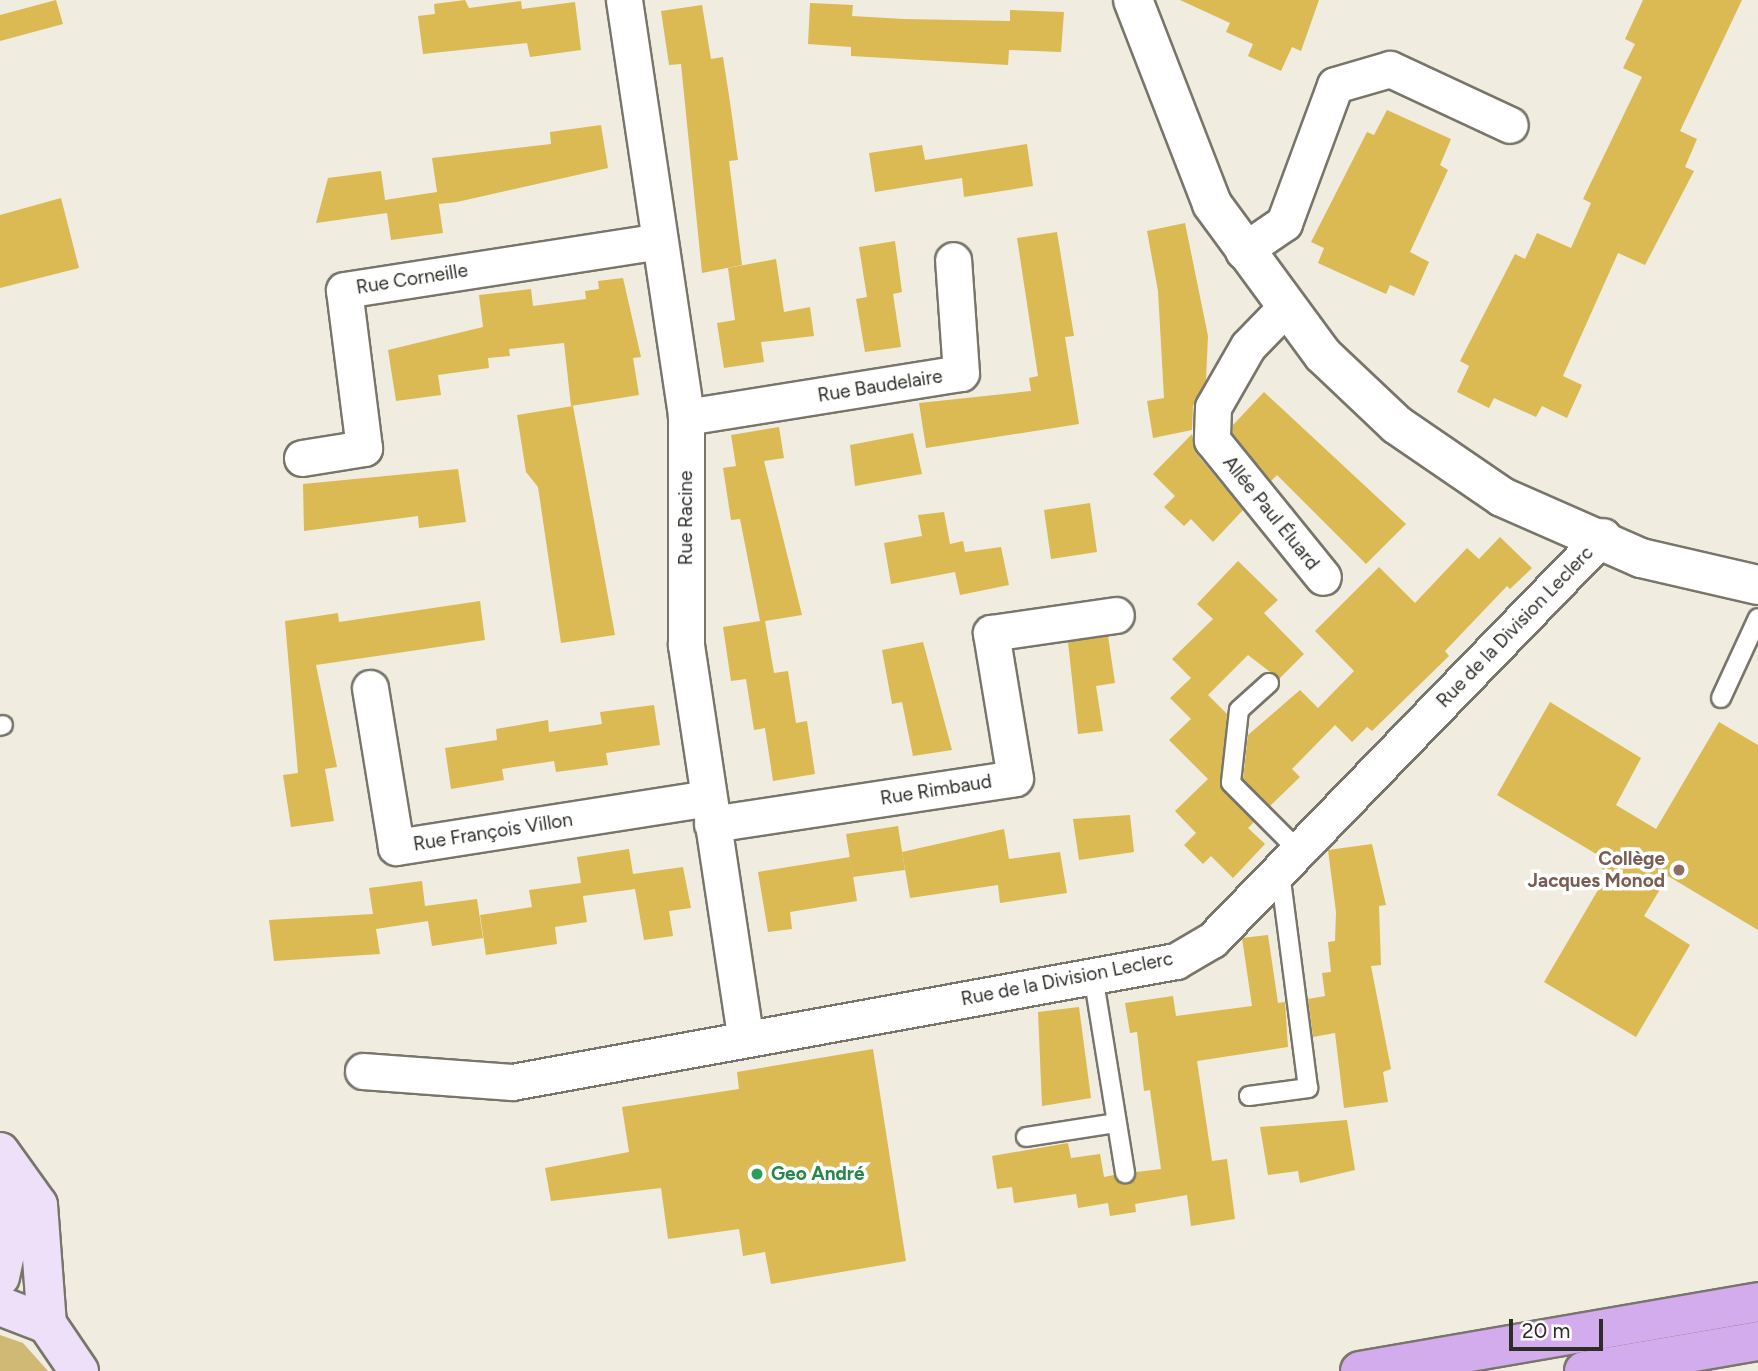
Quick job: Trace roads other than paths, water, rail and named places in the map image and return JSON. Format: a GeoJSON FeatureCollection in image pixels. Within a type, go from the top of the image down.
{"type":"FeatureCollection","features":[{"type":"Feature","properties":{"kind":"highway"},"geometry":{"type":"LineString","coordinates":[[1360,1371],[1758,1302]]}},
{"type":"Feature","properties":{"kind":"highway"},"geometry":{"type":"LineString","coordinates":[[1584,1371],[1758,1341]]}},
{"type":"Feature","properties":{"kind":"main road"},"geometry":{"type":"LineString","coordinates":[[0,1153],[38,1205],[47,1324],[79,1371]]}},
{"type":"Feature","properties":{"kind":"main road"},"geometry":{"type":"LineString","coordinates":[[0,1194],[10,1231],[0,1277]]}},
{"type":"Feature","properties":{"kind":"main road"},"geometry":{"type":"LineString","coordinates":[[0,1306],[47,1324]]}},
{"type":"Feature","properties":{"kind":"street","name":"Rue Racine"},"geometry":{"type":"LineString","coordinates":[[624,0],[686,417],[686,645],[745,1037]]}},
{"type":"Feature","properties":{"kind":"street"},"geometry":{"type":"LineString","coordinates":[[1133,0],[1182,138],[1243,251],[1285,308],[1397,425],[1502,497],[1684,572],[1758,585]]}},
{"type":"Feature","properties":{"kind":"street"},"geometry":{"type":"LineString","coordinates":[[1243,251],[1284,223],[1335,85],[1390,69],[1510,125]]}},
{"type":"Feature","properties":{"kind":"street","name":"Rue Corneille"},"geometry":{"type":"LineString","coordinates":[[302,458],[364,448],[344,290],[659,241]]}},
{"type":"Feature","properties":{"kind":"street","name":"Rue Baudelaire"},"geometry":{"type":"LineString","coordinates":[[686,417],[961,373],[953,260]]}},
{"type":"Feature","properties":{"kind":"street","name":"Allée Paul Éluard"},"geometry":{"type":"LineString","coordinates":[[1285,308],[1248,346],[1213,407],[1212,440],[1324,577]]}},
{"type":"Feature","properties":{"kind":"street"},"geometry":{"type":"LineString","coordinates":[[1602,536],[1758,566]]}},
{"type":"Feature","properties":{"kind":"street","name":"Rue de la Division Leclerc"},"geometry":{"type":"LineString","coordinates":[[363,1071],[512,1082],[745,1037],[1176,961],[1212,940],[1602,536]]}},
{"type":"Feature","properties":{"kind":"street","name":"Rue Rimbaud"},"geometry":{"type":"LineString","coordinates":[[710,811],[1015,778],[991,633],[1116,615]]}},
{"type":"Feature","properties":{"kind":"street","name":"Rue François Villon"},"geometry":{"type":"LineString","coordinates":[[370,688],[396,847],[710,811]]}},
{"type":"Feature","properties":{"kind":"lane"},"geometry":{"type":"LineString","coordinates":[[1721,698],[1758,618]]}},
{"type":"Feature","properties":{"kind":"lane"},"geometry":{"type":"LineString","coordinates":[[1249,1096],[1308,1088],[1289,861],[1231,783],[1239,710],[1269,683]]}},
{"type":"Feature","properties":{"kind":"lane"},"geometry":{"type":"LineString","coordinates":[[1093,975],[1125,1173]]}},
{"type":"Feature","properties":{"kind":"lane"},"geometry":{"type":"LineString","coordinates":[[1026,1137],[1116,1124]]}},
{"type":"Feature","properties":{"kind":"place","name":"Collège Jacques Monod"},"geometry":{"type":"Point","coordinates":[1679,870]}},
{"type":"Feature","properties":{"kind":"place","name":"Geo André"},"geometry":{"type":"Point","coordinates":[757,1174]}}]}
